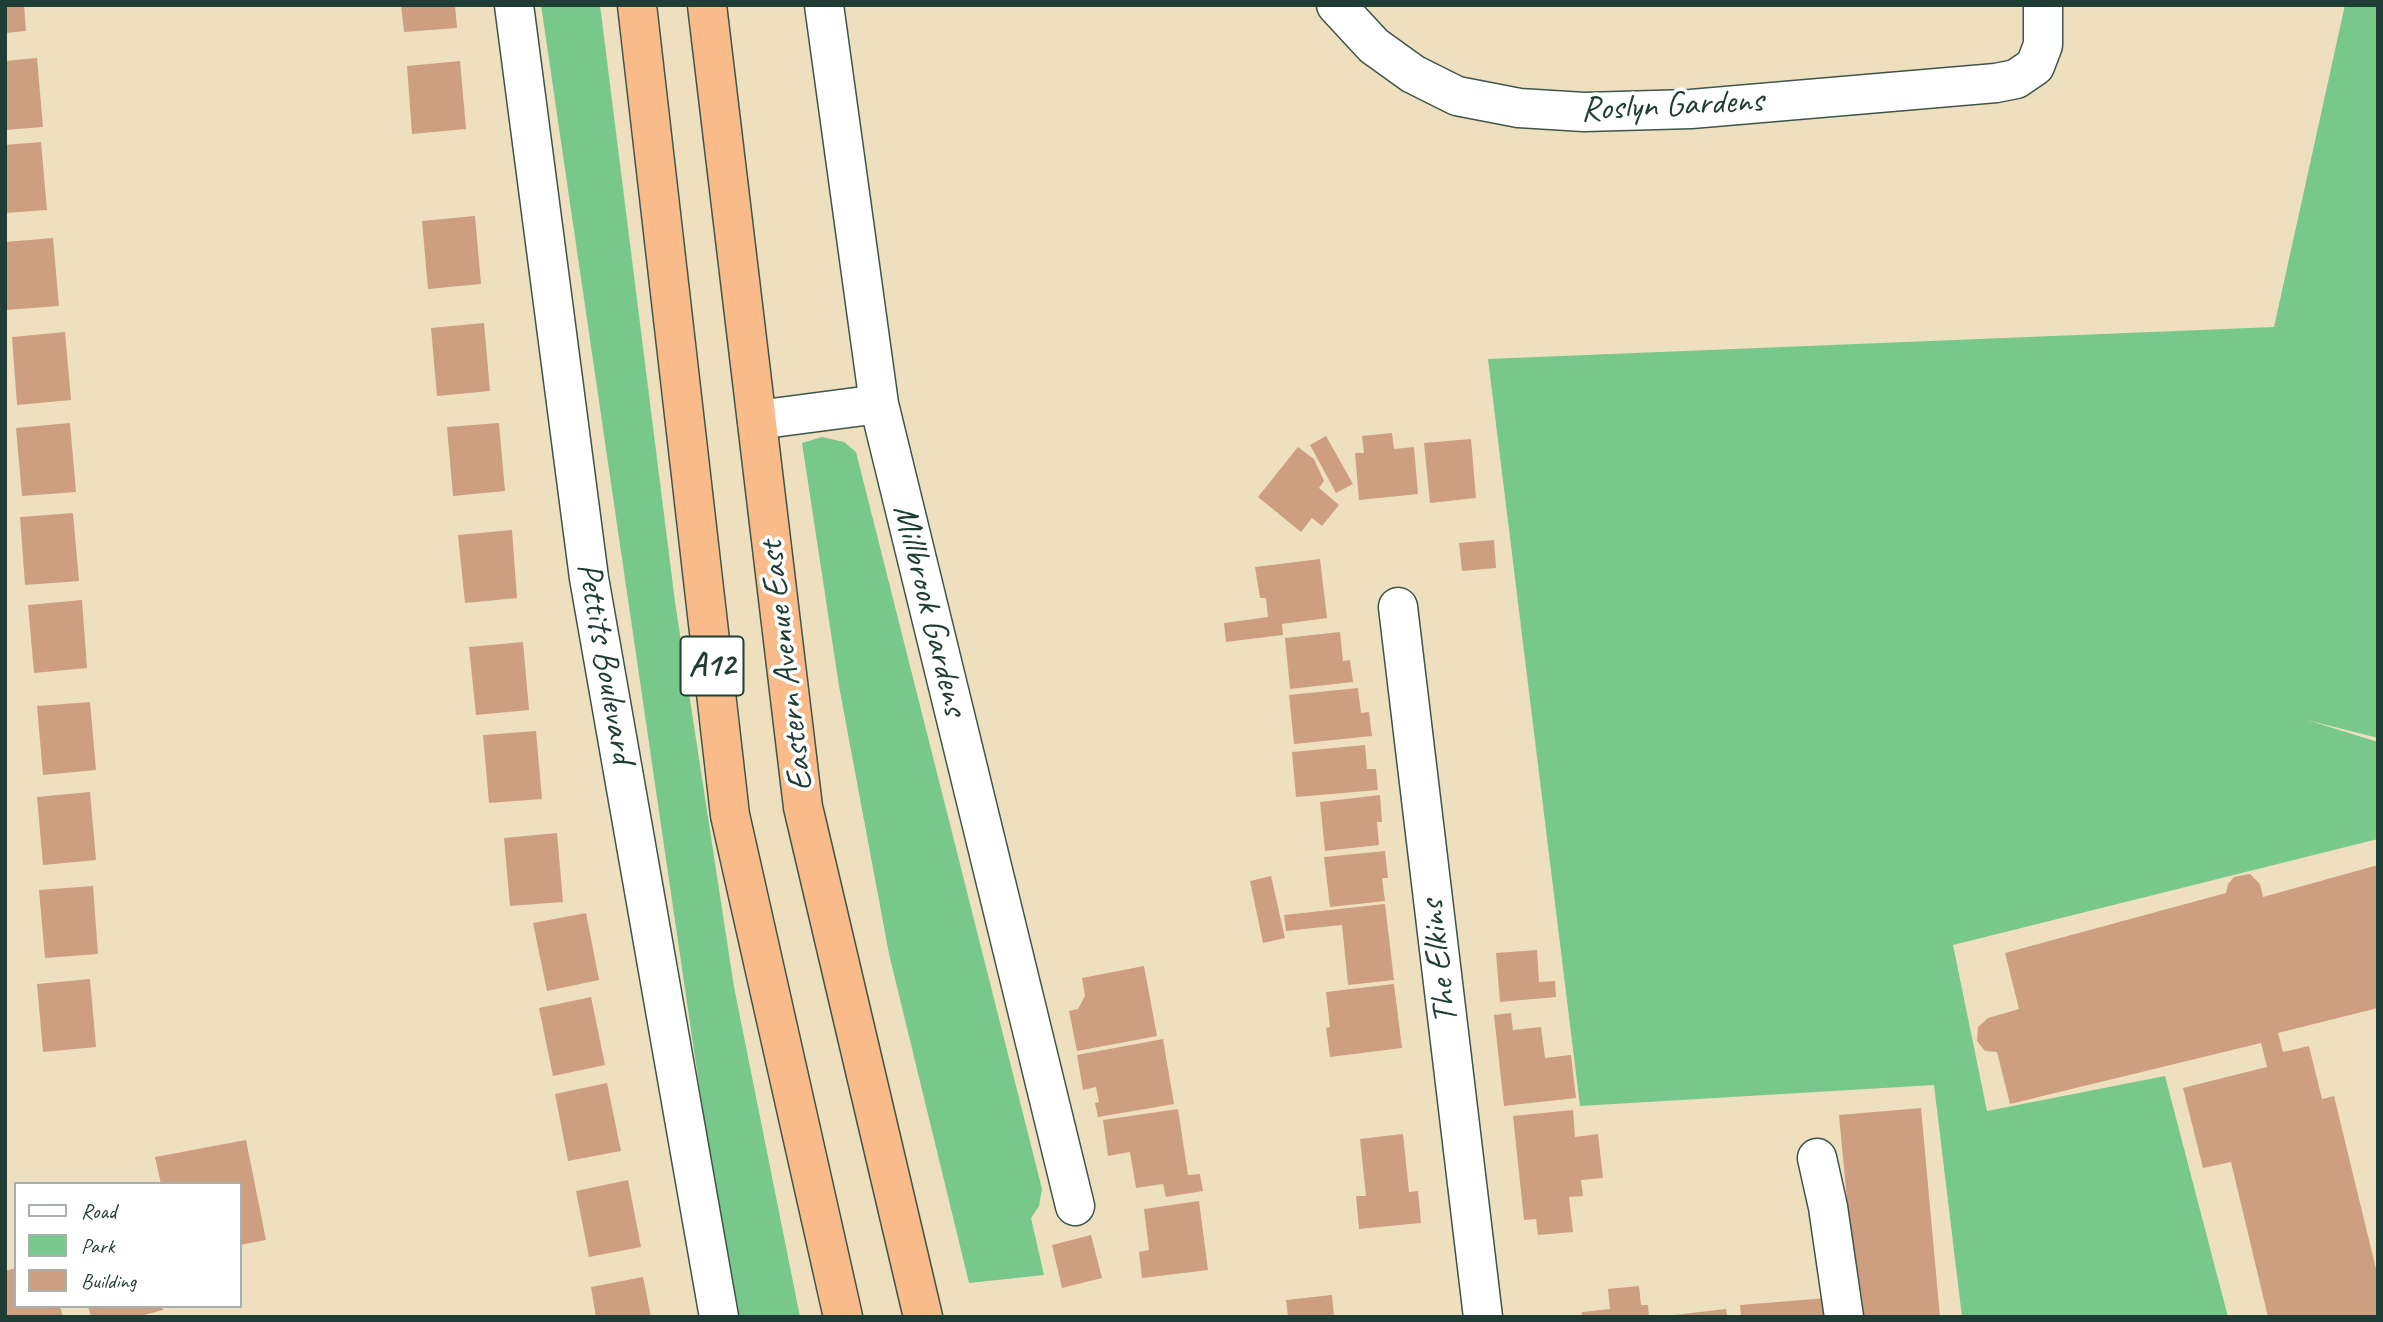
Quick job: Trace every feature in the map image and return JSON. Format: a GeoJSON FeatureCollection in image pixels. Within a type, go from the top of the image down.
{"type":"FeatureCollection","features":[{"type":"Feature","properties":{"kind":"highway","name":"Eastern Avenue East"},"geometry":{"type":"LineString","coordinates":[[636,5],[730,815],[843,1317]]}},
{"type":"Feature","properties":{"kind":"highway","name":"Eastern Avenue East"},"geometry":{"type":"LineString","coordinates":[[707,5],[803,807],[923,1317]]}},
{"type":"Feature","properties":{"kind":"street","name":"Pettits Boulevard"},"geometry":{"type":"LineString","coordinates":[[514,5],[589,578],[719,1317]]}},
{"type":"Feature","properties":{"kind":"street","name":"Millbrook Gardens"},"geometry":{"type":"LineString","coordinates":[[824,5],[879,404],[1075,1206]]}},
{"type":"Feature","properties":{"kind":"street","name":"Roslyn Gardens"},"geometry":{"type":"LineString","coordinates":[[1336,5],[1374,46],[1413,74],[1457,96],[1519,108],[1584,112],[1705,107],[1996,83],[2016,79],[2035,66],[2043,45],[2043,5]]}},
{"type":"Feature","properties":{"kind":"street"},"geometry":{"type":"LineString","coordinates":[[757,420],[879,404]]}},
{"type":"Feature","properties":{"kind":"street","name":"The Elkins"},"geometry":{"type":"LineString","coordinates":[[1398,607],[1483,1317]]}},
{"type":"Feature","properties":{"kind":"street"},"geometry":{"type":"LineString","coordinates":[[1817,1158],[1828,1207],[1844,1317]]}},
{"type":"Feature","properties":{"kind":"green space"},"geometry":{"type":"Polygon","coordinates":[[[541,5],[600,5],[675,602],[734,987],[800,1317],[733,1317],[541,5]]]}},
{"type":"Feature","properties":{"kind":"green space"},"geometry":{"type":"Polygon","coordinates":[[[2345,5],[2378,5],[2378,738],[2307,720],[2378,742],[2378,839],[1953,945],[1987,1111],[2165,1076],[2228,1317],[1962,1317],[1934,1085],[1580,1106],[1488,359],[2274,327],[2345,5]]]}},
{"type":"Feature","properties":{"kind":"green space"},"geometry":{"type":"Polygon","coordinates":[[[822,437],[844,442],[856,452],[1042,1189],[1039,1206],[1031,1218],[1044,1275],[969,1283],[889,954],[839,686],[802,443],[822,437]]]}},
{"type":"Feature","properties":{"kind":"building"},"geometry":{"type":"Polygon","coordinates":[[[5,5],[24,5],[26,31],[5,33],[5,5]]]}},
{"type":"Feature","properties":{"kind":"building"},"geometry":{"type":"Polygon","coordinates":[[[401,5],[455,5],[457,28],[404,32],[401,5]]]}},
{"type":"Feature","properties":{"kind":"building"},"geometry":{"type":"Polygon","coordinates":[[[37,58],[43,127],[5,130],[5,61],[37,58]]]}},
{"type":"Feature","properties":{"kind":"building"},"geometry":{"type":"Polygon","coordinates":[[[460,61],[466,129],[412,134],[407,66],[460,61]]]}},
{"type":"Feature","properties":{"kind":"building"},"geometry":{"type":"Polygon","coordinates":[[[41,142],[47,210],[5,213],[5,145],[41,142]]]}},
{"type":"Feature","properties":{"kind":"building"},"geometry":{"type":"Polygon","coordinates":[[[475,216],[481,284],[428,289],[422,221],[475,216]]]}},
{"type":"Feature","properties":{"kind":"building"},"geometry":{"type":"Polygon","coordinates":[[[53,238],[59,306],[6,310],[5,242],[53,238]]]}},
{"type":"Feature","properties":{"kind":"building"},"geometry":{"type":"Polygon","coordinates":[[[484,323],[490,391],[437,396],[431,328],[484,323]]]}},
{"type":"Feature","properties":{"kind":"building"},"geometry":{"type":"Polygon","coordinates":[[[65,332],[71,400],[17,405],[12,337],[65,332]]]}},
{"type":"Feature","properties":{"kind":"building"},"geometry":{"type":"Polygon","coordinates":[[[70,423],[76,492],[22,496],[16,428],[70,423]]]}},
{"type":"Feature","properties":{"kind":"building"},"geometry":{"type":"Polygon","coordinates":[[[499,423],[505,491],[453,496],[447,427],[499,423]]]}},
{"type":"Feature","properties":{"kind":"building"},"geometry":{"type":"Polygon","coordinates":[[[1392,433],[1394,449],[1414,447],[1418,494],[1359,500],[1355,453],[1364,453],[1362,436],[1392,433]]]}},
{"type":"Feature","properties":{"kind":"building"},"geometry":{"type":"Polygon","coordinates":[[[1326,436],[1353,484],[1336,493],[1310,445],[1326,436]]]}},
{"type":"Feature","properties":{"kind":"building"},"geometry":{"type":"Polygon","coordinates":[[[1471,439],[1476,498],[1430,503],[1424,443],[1471,439]]]}},
{"type":"Feature","properties":{"kind":"building"},"geometry":{"type":"Polygon","coordinates":[[[1298,447],[1314,459],[1324,481],[1319,488],[1339,505],[1322,526],[1312,518],[1301,532],[1258,497],[1298,447]]]}},
{"type":"Feature","properties":{"kind":"building"},"geometry":{"type":"Polygon","coordinates":[[[73,513],[79,581],[25,585],[20,517],[73,513]]]}},
{"type":"Feature","properties":{"kind":"building"},"geometry":{"type":"Polygon","coordinates":[[[512,530],[517,598],[465,603],[458,535],[512,530]]]}},
{"type":"Feature","properties":{"kind":"building"},"geometry":{"type":"Polygon","coordinates":[[[1494,540],[1496,568],[1462,571],[1459,543],[1494,540]]]}},
{"type":"Feature","properties":{"kind":"building"},"geometry":{"type":"Polygon","coordinates":[[[1320,559],[1327,618],[1282,624],[1283,635],[1226,642],[1224,623],[1268,617],[1266,598],[1260,598],[1255,567],[1320,559]]]}},
{"type":"Feature","properties":{"kind":"building"},"geometry":{"type":"Polygon","coordinates":[[[82,600],[87,668],[34,673],[28,605],[82,600]]]}},
{"type":"Feature","properties":{"kind":"building"},"geometry":{"type":"Polygon","coordinates":[[[1340,632],[1343,661],[1350,660],[1353,682],[1290,689],[1285,638],[1340,632]]]}},
{"type":"Feature","properties":{"kind":"building"},"geometry":{"type":"Polygon","coordinates":[[[523,642],[529,710],[476,715],[469,647],[523,642]]]}},
{"type":"Feature","properties":{"kind":"building"},"geometry":{"type":"Polygon","coordinates":[[[1358,688],[1361,713],[1369,712],[1372,736],[1294,744],[1289,695],[1358,688]]]}},
{"type":"Feature","properties":{"kind":"building"},"geometry":{"type":"Polygon","coordinates":[[[90,702],[96,770],[43,775],[37,706],[90,702]]]}},
{"type":"Feature","properties":{"kind":"building"},"geometry":{"type":"Polygon","coordinates":[[[536,731],[542,799],[489,803],[483,735],[536,731]]]}},
{"type":"Feature","properties":{"kind":"building"},"geometry":{"type":"Polygon","coordinates":[[[1365,745],[1367,769],[1376,769],[1378,790],[1296,797],[1292,752],[1365,745]]]}},
{"type":"Feature","properties":{"kind":"building"},"geometry":{"type":"Polygon","coordinates":[[[90,792],[96,860],[43,865],[37,797],[90,792]]]}},
{"type":"Feature","properties":{"kind":"building"},"geometry":{"type":"Polygon","coordinates":[[[1380,795],[1382,822],[1377,822],[1379,845],[1325,851],[1320,802],[1380,795]]]}},
{"type":"Feature","properties":{"kind":"building"},"geometry":{"type":"Polygon","coordinates":[[[557,833],[563,902],[510,906],[504,838],[557,833]]]}},
{"type":"Feature","properties":{"kind":"building"},"geometry":{"type":"Polygon","coordinates":[[[1385,851],[1388,878],[1382,878],[1385,901],[1330,907],[1324,857],[1385,851]]]}},
{"type":"Feature","properties":{"kind":"building"},"geometry":{"type":"Polygon","coordinates":[[[2378,865],[2378,1008],[2278,1033],[2283,1052],[2309,1046],[2322,1099],[2334,1096],[2378,1277],[2378,1317],[2268,1317],[2231,1162],[2203,1168],[2183,1088],[2267,1067],[2261,1043],[2010,1104],[1997,1052],[1985,1051],[1977,1041],[1978,1027],[1988,1018],[2019,1009],[2005,953],[2226,893],[2228,884],[2234,877],[2250,874],[2260,884],[2263,897],[2378,865]]]}},
{"type":"Feature","properties":{"kind":"building"},"geometry":{"type":"Polygon","coordinates":[[[1271,876],[1285,938],[1263,943],[1250,881],[1271,876]]]}},
{"type":"Feature","properties":{"kind":"building"},"geometry":{"type":"Polygon","coordinates":[[[93,886],[98,954],[45,958],[39,890],[93,886]]]}},
{"type":"Feature","properties":{"kind":"building"},"geometry":{"type":"Polygon","coordinates":[[[1385,904],[1394,980],[1348,985],[1342,925],[1286,931],[1284,915],[1385,904]]]}},
{"type":"Feature","properties":{"kind":"building"},"geometry":{"type":"Polygon","coordinates":[[[586,913],[599,980],[547,991],[533,923],[586,913]]]}},
{"type":"Feature","properties":{"kind":"building"},"geometry":{"type":"Polygon","coordinates":[[[1537,950],[1539,982],[1555,981],[1556,997],[1500,1002],[1496,953],[1537,950]]]}},
{"type":"Feature","properties":{"kind":"building"},"geometry":{"type":"Polygon","coordinates":[[[1144,966],[1157,1036],[1077,1051],[1069,1011],[1078,1009],[1085,996],[1082,978],[1144,966]]]}},
{"type":"Feature","properties":{"kind":"building"},"geometry":{"type":"Polygon","coordinates":[[[90,979],[96,1047],[43,1052],[37,984],[90,979]]]}},
{"type":"Feature","properties":{"kind":"building"},"geometry":{"type":"Polygon","coordinates":[[[1394,984],[1402,1048],[1330,1057],[1326,1028],[1330,1027],[1326,992],[1394,984]]]}},
{"type":"Feature","properties":{"kind":"building"},"geometry":{"type":"Polygon","coordinates":[[[591,997],[605,1065],[553,1076],[539,1008],[591,997]]]}},
{"type":"Feature","properties":{"kind":"building"},"geometry":{"type":"Polygon","coordinates":[[[1511,1013],[1513,1030],[1541,1027],[1545,1058],[1571,1055],[1576,1098],[1504,1106],[1494,1015],[1511,1013]]]}},
{"type":"Feature","properties":{"kind":"building"},"geometry":{"type":"Polygon","coordinates":[[[1163,1039],[1174,1104],[1098,1117],[1096,1087],[1083,1090],[1077,1055],[1163,1039]]]}},
{"type":"Feature","properties":{"kind":"building"},"geometry":{"type":"Polygon","coordinates":[[[607,1083],[621,1151],[568,1161],[555,1094],[607,1083]]]}},
{"type":"Feature","properties":{"kind":"building"},"geometry":{"type":"Polygon","coordinates":[[[1921,1108],[1940,1317],[1858,1317],[1839,1115],[1921,1108]]]}},
{"type":"Feature","properties":{"kind":"building"},"geometry":{"type":"Polygon","coordinates":[[[1178,1109],[1188,1175],[1200,1174],[1203,1191],[1166,1197],[1163,1184],[1136,1188],[1130,1152],[1108,1156],[1103,1120],[1178,1109]]]}},
{"type":"Feature","properties":{"kind":"building"},"geometry":{"type":"Polygon","coordinates":[[[1573,1110],[1575,1137],[1598,1134],[1603,1178],[1581,1180],[1583,1196],[1569,1197],[1573,1232],[1538,1235],[1536,1219],[1524,1220],[1513,1116],[1573,1110]]]}},
{"type":"Feature","properties":{"kind":"building"},"geometry":{"type":"Polygon","coordinates":[[[1403,1134],[1409,1192],[1418,1191],[1421,1223],[1359,1229],[1356,1196],[1366,1196],[1360,1139],[1403,1134]]]}},
{"type":"Feature","properties":{"kind":"building"},"geometry":{"type":"Polygon","coordinates":[[[246,1140],[266,1240],[242,1245],[242,1182],[161,1182],[155,1157],[246,1140]]]}},
{"type":"Feature","properties":{"kind":"building"},"geometry":{"type":"Polygon","coordinates":[[[628,1180],[641,1247],[589,1257],[576,1191],[628,1180]]]}},
{"type":"Feature","properties":{"kind":"building"},"geometry":{"type":"Polygon","coordinates":[[[1199,1201],[1208,1270],[1142,1278],[1139,1252],[1149,1250],[1144,1209],[1199,1201]]]}},
{"type":"Feature","properties":{"kind":"building"},"geometry":{"type":"Polygon","coordinates":[[[1091,1235],[1102,1278],[1062,1288],[1052,1245],[1091,1235]]]}},
{"type":"Feature","properties":{"kind":"building"},"geometry":{"type":"Polygon","coordinates":[[[14,1269],[14,1308],[61,1308],[63,1317],[5,1317],[5,1271],[14,1269]]]}},
{"type":"Feature","properties":{"kind":"building"},"geometry":{"type":"Polygon","coordinates":[[[643,1277],[651,1317],[596,1317],[591,1287],[643,1277]]]}},
{"type":"Feature","properties":{"kind":"building"},"geometry":{"type":"Polygon","coordinates":[[[1639,1286],[1641,1305],[1648,1305],[1649,1317],[1582,1317],[1582,1312],[1610,1309],[1608,1289],[1639,1286]]]}},
{"type":"Feature","properties":{"kind":"building"},"geometry":{"type":"Polygon","coordinates":[[[1332,1295],[1334,1317],[1288,1317],[1286,1300],[1332,1295]]]}},
{"type":"Feature","properties":{"kind":"building"},"geometry":{"type":"Polygon","coordinates":[[[1839,1297],[1839,1317],[1741,1317],[1740,1305],[1839,1297]]]}},
{"type":"Feature","properties":{"kind":"building"},"geometry":{"type":"Polygon","coordinates":[[[89,1308],[163,1310],[136,1317],[91,1317],[89,1308]]]}},
{"type":"Feature","properties":{"kind":"building"},"geometry":{"type":"Polygon","coordinates":[[[1726,1309],[1727,1317],[1674,1317],[1674,1315],[1726,1309]]]}}]}
